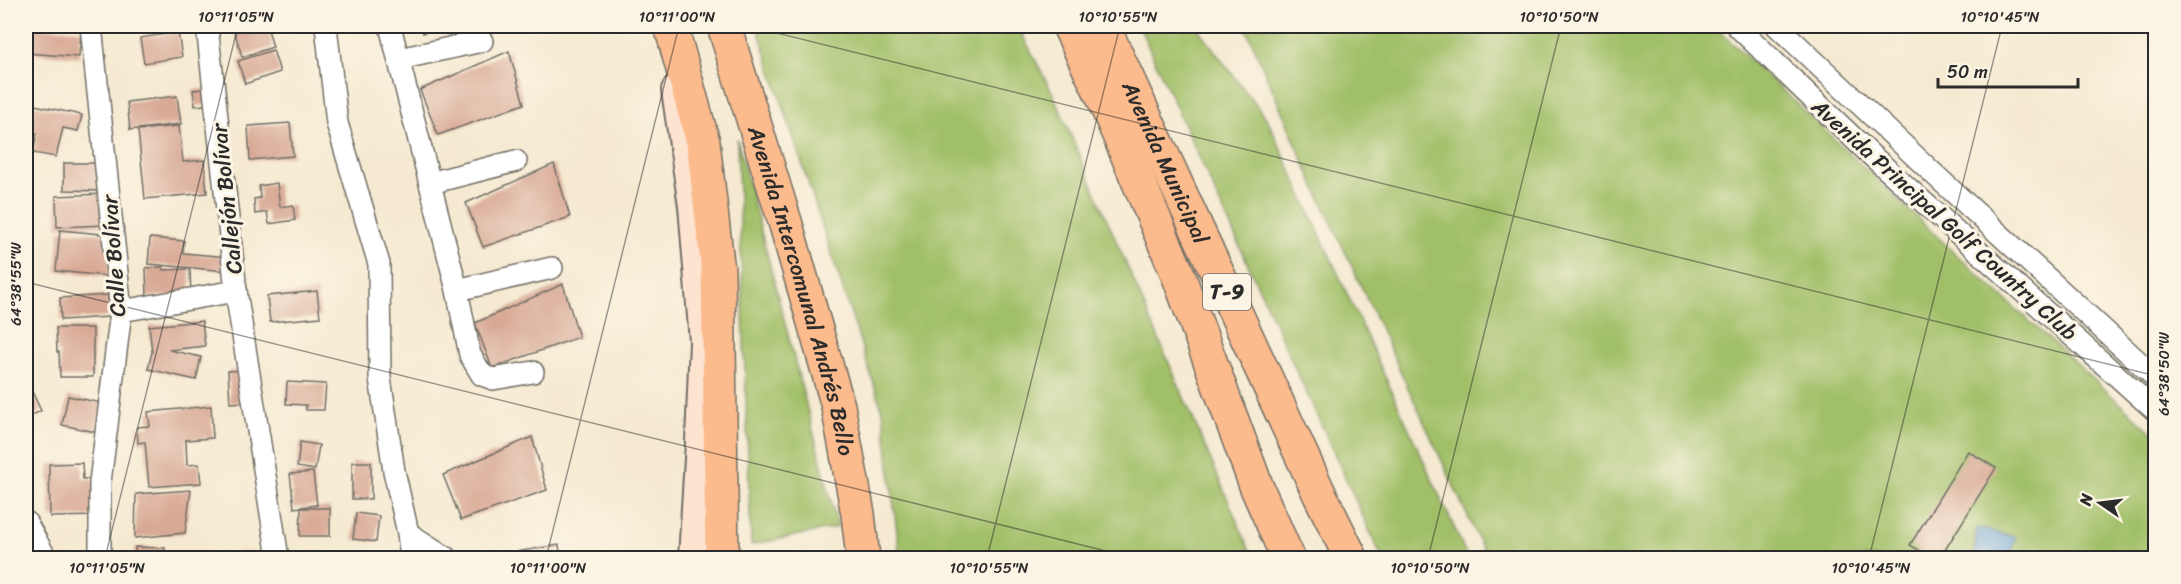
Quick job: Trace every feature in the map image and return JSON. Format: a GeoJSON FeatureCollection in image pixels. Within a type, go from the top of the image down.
{"type":"FeatureCollection","features":[{"type":"Feature","properties":{"kind":"highway"},"geometry":{"type":"LineString","coordinates":[[671,26],[703,142],[718,271],[722,558]]}},
{"type":"Feature","properties":{"kind":"highway","name":"Avenida Intercomunal Andrés Bello"},"geometry":{"type":"LineString","coordinates":[[724,26],[786,225],[838,406],[858,513],[863,558]]}},
{"type":"Feature","properties":{"kind":"highway","name":"Avenida Municipal"},"geometry":{"type":"LineString","coordinates":[[1069,26],[1102,95],[1179,277],[1257,488],[1288,558]]}},
{"type":"Feature","properties":{"kind":"highway","name":"Avenida Municipal"},"geometry":{"type":"LineString","coordinates":[[1103,26],[1351,558]]}},
{"type":"Feature","properties":{"kind":"main road"},"geometry":{"type":"LineString","coordinates":[[665,26],[690,182],[704,341],[693,558]]}},
{"type":"Feature","properties":{"kind":"street","name":"Calle Bolívar"},"geometry":{"type":"LineString","coordinates":[[91,26],[121,311],[100,482],[100,558]]}},
{"type":"Feature","properties":{"kind":"street","name":"Callejón Bolívar"},"geometry":{"type":"LineString","coordinates":[[121,311],[236,291],[207,26]]}},
{"type":"Feature","properties":{"kind":"street"},"geometry":{"type":"LineString","coordinates":[[326,26],[336,123],[379,264],[380,378],[394,471],[408,533],[411,558]]}},
{"type":"Feature","properties":{"kind":"street"},"geometry":{"type":"LineString","coordinates":[[390,26],[457,290],[470,355],[482,375],[493,379],[533,372]]}},
{"type":"Feature","properties":{"kind":"street","name":"Avenida Principal Golf Country Club"},"geometry":{"type":"LineString","coordinates":[[1737,26],[1871,155],[2156,411]]}},
{"type":"Feature","properties":{"kind":"street","name":"Avenida Principal Golf Country Club"},"geometry":{"type":"LineString","coordinates":[[1777,26],[2156,378]]}},
{"type":"Feature","properties":{"kind":"street"},"geometry":{"type":"LineString","coordinates":[[399,59],[482,41]]}},
{"type":"Feature","properties":{"kind":"street"},"geometry":{"type":"LineString","coordinates":[[430,183],[516,161]]}},
{"type":"Feature","properties":{"kind":"street"},"geometry":{"type":"LineString","coordinates":[[457,290],[552,268]]}},
{"type":"Feature","properties":{"kind":"street"},"geometry":{"type":"LineString","coordinates":[[236,291],[278,558]]}},
{"type":"Feature","properties":{"kind":"street"},"geometry":{"type":"LineString","coordinates":[[26,522],[46,558]]}},
{"type":"Feature","properties":{"kind":"street"},"geometry":{"type":"LineString","coordinates":[[408,533],[447,558]]}},
{"type":"Feature","properties":{"kind":"green space"},"geometry":{"type":"Polygon","coordinates":[[[757,26],[1018,26],[1053,94],[1253,558],[900,558],[883,412],[757,26]]]}},
{"type":"Feature","properties":{"kind":"green space"},"geometry":{"type":"Polygon","coordinates":[[[1139,26],[1196,26],[1268,121],[1468,558],[1382,558],[1139,26]]]}},
{"type":"Feature","properties":{"kind":"green space"},"geometry":{"type":"Polygon","coordinates":[[[1245,26],[1714,26],[1961,259],[2155,435],[2155,558],[1487,558],[1309,174],[1245,26]]]}},
{"type":"Feature","properties":{"kind":"green space"},"geometry":{"type":"Polygon","coordinates":[[[737,139],[838,527],[751,545],[737,139]]]}},
{"type":"Feature","properties":{"kind":"water"},"geometry":{"type":"Polygon","coordinates":[[[1977,528],[2015,537],[2010,558],[1974,558],[1977,528]]]}},
{"type":"Feature","properties":{"kind":"building"},"geometry":{"type":"Polygon","coordinates":[[[26,26],[81,30],[79,57],[26,53],[26,26]]]}},
{"type":"Feature","properties":{"kind":"building"},"geometry":{"type":"Polygon","coordinates":[[[233,26],[267,26],[273,47],[242,57],[233,26]]]}},
{"type":"Feature","properties":{"kind":"building"},"geometry":{"type":"Polygon","coordinates":[[[420,26],[443,26],[423,33],[420,26]]]}},
{"type":"Feature","properties":{"kind":"building"},"geometry":{"type":"Polygon","coordinates":[[[178,32],[182,57],[144,63],[140,38],[178,32]]]}},
{"type":"Feature","properties":{"kind":"building"},"geometry":{"type":"Polygon","coordinates":[[[273,50],[280,72],[245,84],[238,61],[273,50]]]}},
{"type":"Feature","properties":{"kind":"building"},"geometry":{"type":"Polygon","coordinates":[[[509,51],[524,104],[438,135],[420,90],[509,51]]]}},
{"type":"Feature","properties":{"kind":"building"},"geometry":{"type":"Polygon","coordinates":[[[211,88],[213,104],[195,106],[193,90],[211,88]]]}},
{"type":"Feature","properties":{"kind":"building"},"geometry":{"type":"Polygon","coordinates":[[[177,96],[181,124],[130,130],[127,102],[177,96]]]}},
{"type":"Feature","properties":{"kind":"building"},"geometry":{"type":"Polygon","coordinates":[[[30,104],[82,115],[78,131],[63,128],[56,157],[33,153],[37,133],[26,130],[30,104]]]}},
{"type":"Feature","properties":{"kind":"building"},"geometry":{"type":"Polygon","coordinates":[[[290,123],[293,156],[250,160],[248,126],[290,123]]]}},
{"type":"Feature","properties":{"kind":"building"},"geometry":{"type":"Polygon","coordinates":[[[179,126],[183,162],[204,160],[207,193],[145,199],[138,130],[179,126]]]}},
{"type":"Feature","properties":{"kind":"building"},"geometry":{"type":"Polygon","coordinates":[[[64,163],[104,163],[104,191],[64,190],[64,163]]]}},
{"type":"Feature","properties":{"kind":"building"},"geometry":{"type":"Polygon","coordinates":[[[554,164],[570,217],[483,247],[466,203],[554,164]]]}},
{"type":"Feature","properties":{"kind":"building"},"geometry":{"type":"Polygon","coordinates":[[[277,183],[280,207],[293,205],[295,220],[269,224],[267,212],[255,214],[254,199],[260,198],[259,186],[277,183]]]}},
{"type":"Feature","properties":{"kind":"building"},"geometry":{"type":"Polygon","coordinates":[[[105,194],[106,225],[57,227],[56,196],[105,194]]]}},
{"type":"Feature","properties":{"kind":"building"},"geometry":{"type":"Polygon","coordinates":[[[60,230],[112,235],[108,276],[56,271],[60,230]]]}},
{"type":"Feature","properties":{"kind":"building"},"geometry":{"type":"Polygon","coordinates":[[[150,238],[184,241],[183,253],[229,257],[227,271],[148,264],[150,238]]]}},
{"type":"Feature","properties":{"kind":"building"},"geometry":{"type":"Polygon","coordinates":[[[163,267],[163,270],[190,269],[191,295],[147,297],[146,268],[163,267]]]}},
{"type":"Feature","properties":{"kind":"building"},"geometry":{"type":"Polygon","coordinates":[[[563,284],[579,337],[492,368],[475,323],[563,284]]]}},
{"type":"Feature","properties":{"kind":"building"},"geometry":{"type":"Polygon","coordinates":[[[317,291],[320,317],[270,322],[267,296],[317,291]]]}},
{"type":"Feature","properties":{"kind":"building"},"geometry":{"type":"Polygon","coordinates":[[[108,295],[109,317],[61,320],[60,298],[108,295]]]}},
{"type":"Feature","properties":{"kind":"building"},"geometry":{"type":"Polygon","coordinates":[[[202,321],[205,346],[169,350],[201,357],[196,380],[148,369],[152,352],[149,326],[202,321]]]}},
{"type":"Feature","properties":{"kind":"building"},"geometry":{"type":"Polygon","coordinates":[[[56,328],[93,328],[93,377],[60,377],[56,328]]]}},
{"type":"Feature","properties":{"kind":"building"},"geometry":{"type":"Polygon","coordinates":[[[246,370],[248,402],[230,403],[228,371],[246,370]]]}},
{"type":"Feature","properties":{"kind":"building"},"geometry":{"type":"Polygon","coordinates":[[[287,382],[326,384],[324,410],[306,410],[306,405],[286,404],[287,382]]]}},
{"type":"Feature","properties":{"kind":"building"},"geometry":{"type":"Polygon","coordinates":[[[29,385],[41,411],[26,418],[26,386],[29,385]]]}},
{"type":"Feature","properties":{"kind":"building"},"geometry":{"type":"Polygon","coordinates":[[[68,396],[102,403],[96,432],[62,425],[68,396]]]}},
{"type":"Feature","properties":{"kind":"building"},"geometry":{"type":"Polygon","coordinates":[[[211,406],[213,438],[186,440],[187,465],[199,464],[201,483],[149,487],[145,442],[138,443],[137,427],[150,426],[148,412],[211,406]]]}},
{"type":"Feature","properties":{"kind":"building"},"geometry":{"type":"Polygon","coordinates":[[[532,437],[547,490],[461,520],[443,475],[532,437]]]}},
{"type":"Feature","properties":{"kind":"building"},"geometry":{"type":"Polygon","coordinates":[[[300,442],[319,445],[315,470],[297,467],[300,442]]]}},
{"type":"Feature","properties":{"kind":"building"},"geometry":{"type":"Polygon","coordinates":[[[1968,451],[1996,468],[1940,558],[1932,558],[1910,545],[1968,451]]]}},
{"type":"Feature","properties":{"kind":"building"},"geometry":{"type":"Polygon","coordinates":[[[352,462],[371,462],[371,499],[352,499],[352,462]]]}},
{"type":"Feature","properties":{"kind":"building"},"geometry":{"type":"Polygon","coordinates":[[[82,463],[83,479],[98,479],[99,516],[50,517],[49,464],[82,463]]]}},
{"type":"Feature","properties":{"kind":"building"},"geometry":{"type":"Polygon","coordinates":[[[313,472],[317,505],[294,508],[290,474],[313,472]]]}},
{"type":"Feature","properties":{"kind":"building"},"geometry":{"type":"Polygon","coordinates":[[[191,490],[185,533],[135,538],[136,494],[191,490]]]}},
{"type":"Feature","properties":{"kind":"building"},"geometry":{"type":"Polygon","coordinates":[[[301,508],[330,508],[330,536],[300,536],[301,508]]]}},
{"type":"Feature","properties":{"kind":"building"},"geometry":{"type":"Polygon","coordinates":[[[356,513],[379,516],[376,542],[353,539],[356,513]]]}},
{"type":"Feature","properties":{"kind":"building"},"geometry":{"type":"Polygon","coordinates":[[[559,545],[561,558],[509,558],[508,553],[559,545]]]}},
{"type":"Feature","properties":{"kind":"building"},"geometry":{"type":"Polygon","coordinates":[[[135,547],[165,548],[164,558],[135,558],[135,547]]]}},
{"type":"Feature","properties":{"kind":"building"},"geometry":{"type":"Polygon","coordinates":[[[240,552],[274,554],[273,558],[239,558],[240,552]]]}}]}
